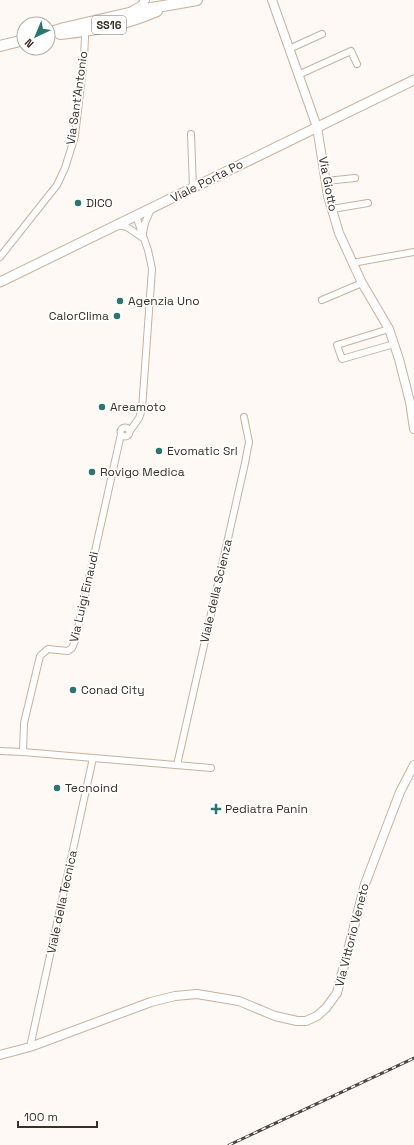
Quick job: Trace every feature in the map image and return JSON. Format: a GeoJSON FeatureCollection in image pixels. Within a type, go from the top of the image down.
{"type":"FeatureCollection","features":[{"type":"Feature","properties":{"kind":"main road","name":"SS16"},"geometry":{"type":"LineString","coordinates":[[56,32],[64,28],[129,13],[194,1]]}},
{"type":"Feature","properties":{"kind":"main road","name":"SS16"},"geometry":{"type":"LineString","coordinates":[[56,34],[81,32],[140,18],[168,6]]}},
{"type":"Feature","properties":{"kind":"main road"},"geometry":{"type":"LineString","coordinates":[[0,46],[16,42]]}},
{"type":"Feature","properties":{"kind":"main road","name":"Viale Porta Po"},"geometry":{"type":"LineString","coordinates":[[0,282],[414,80]]}},
{"type":"Feature","properties":{"kind":"street"},"geometry":{"type":"LineString","coordinates":[[129,13],[142,5],[145,0]]}},
{"type":"Feature","properties":{"kind":"street"},"geometry":{"type":"LineString","coordinates":[[177,0],[194,1]]}},
{"type":"Feature","properties":{"kind":"street","name":"Via Giotto"},"geometry":{"type":"LineString","coordinates":[[271,1],[317,127],[328,196],[339,233],[362,283],[389,330],[412,401],[414,429]]}},
{"type":"Feature","properties":{"kind":"street"},"geometry":{"type":"LineString","coordinates":[[289,49],[322,34]]}},
{"type":"Feature","properties":{"kind":"street","name":"Via Sant'Antonio"},"geometry":{"type":"LineString","coordinates":[[0,257],[57,185],[65,168],[75,136],[85,37]]}},
{"type":"Feature","properties":{"kind":"street"},"geometry":{"type":"LineString","coordinates":[[298,75],[351,51],[357,64]]}},
{"type":"Feature","properties":{"kind":"street"},"geometry":{"type":"LineString","coordinates":[[191,134],[193,188]]}},
{"type":"Feature","properties":{"kind":"street"},"geometry":{"type":"LineString","coordinates":[[326,181],[355,178]]}},
{"type":"Feature","properties":{"kind":"street"},"geometry":{"type":"LineString","coordinates":[[332,210],[368,203]]}},
{"type":"Feature","properties":{"kind":"street"},"geometry":{"type":"LineString","coordinates":[[143,238],[145,223],[151,209]]}},
{"type":"Feature","properties":{"kind":"street"},"geometry":{"type":"LineString","coordinates":[[133,218],[136,231],[143,238]]}},
{"type":"Feature","properties":{"kind":"street"},"geometry":{"type":"LineString","coordinates":[[118,225],[127,227],[143,238]]}},
{"type":"Feature","properties":{"kind":"street","name":"Via Luigi Einaudi"},"geometry":{"type":"LineString","coordinates":[[23,752],[24,723],[40,656],[48,649],[68,651],[72,648],[75,641],[122,436],[128,436],[128,429],[139,418],[142,403],[152,269],[148,250],[143,238]]}},
{"type":"Feature","properties":{"kind":"street"},"geometry":{"type":"LineString","coordinates":[[352,263],[414,252]]}},
{"type":"Feature","properties":{"kind":"street"},"geometry":{"type":"LineString","coordinates":[[322,300],[362,283]]}},
{"type":"Feature","properties":{"kind":"street"},"geometry":{"type":"LineString","coordinates":[[389,330],[337,345],[342,360],[394,344]]}},
{"type":"Feature","properties":{"kind":"street","name":"Viale della Scienza"},"geometry":{"type":"LineString","coordinates":[[177,765],[245,462],[248,442],[244,417]]}},
{"type":"Feature","properties":{"kind":"street"},"geometry":{"type":"LineString","coordinates":[[0,751],[211,768]]}},
{"type":"Feature","properties":{"kind":"street","name":"Viale della Tecnica"},"geometry":{"type":"LineString","coordinates":[[30,1047],[93,758]]}},
{"type":"Feature","properties":{"kind":"street","name":"Via Vittorio Veneto"},"geometry":{"type":"LineString","coordinates":[[0,1055],[30,1047],[151,1002],[174,996],[197,994],[240,1000],[275,1016],[297,1021],[306,1021],[317,1016],[326,1008],[338,993],[364,884],[400,792],[414,765]]}},
{"type":"Feature","properties":{"kind":"railway"},"geometry":{"type":"LineString","coordinates":[[229,1145],[414,1058]]}},
{"type":"Feature","properties":{"kind":"place","name":"DICO"},"geometry":{"type":"Point","coordinates":[78,203]}},
{"type":"Feature","properties":{"kind":"place","name":"Agenzia Uno"},"geometry":{"type":"Point","coordinates":[120,301]}},
{"type":"Feature","properties":{"kind":"place","name":"CalorClima"},"geometry":{"type":"Point","coordinates":[117,316]}},
{"type":"Feature","properties":{"kind":"place","name":"Areamoto"},"geometry":{"type":"Point","coordinates":[102,407]}},
{"type":"Feature","properties":{"kind":"place","name":"Evomatic Srl"},"geometry":{"type":"Point","coordinates":[159,451]}},
{"type":"Feature","properties":{"kind":"place","name":"Rovigo Medica"},"geometry":{"type":"Point","coordinates":[92,472]}},
{"type":"Feature","properties":{"kind":"place","name":"Conad City"},"geometry":{"type":"Point","coordinates":[73,690]}},
{"type":"Feature","properties":{"kind":"place","name":"Tecnoind"},"geometry":{"type":"Point","coordinates":[57,788]}},
{"type":"Feature","properties":{"kind":"place","name":"Pediatra Panin"},"geometry":{"type":"Point","coordinates":[216,809]}}]}
